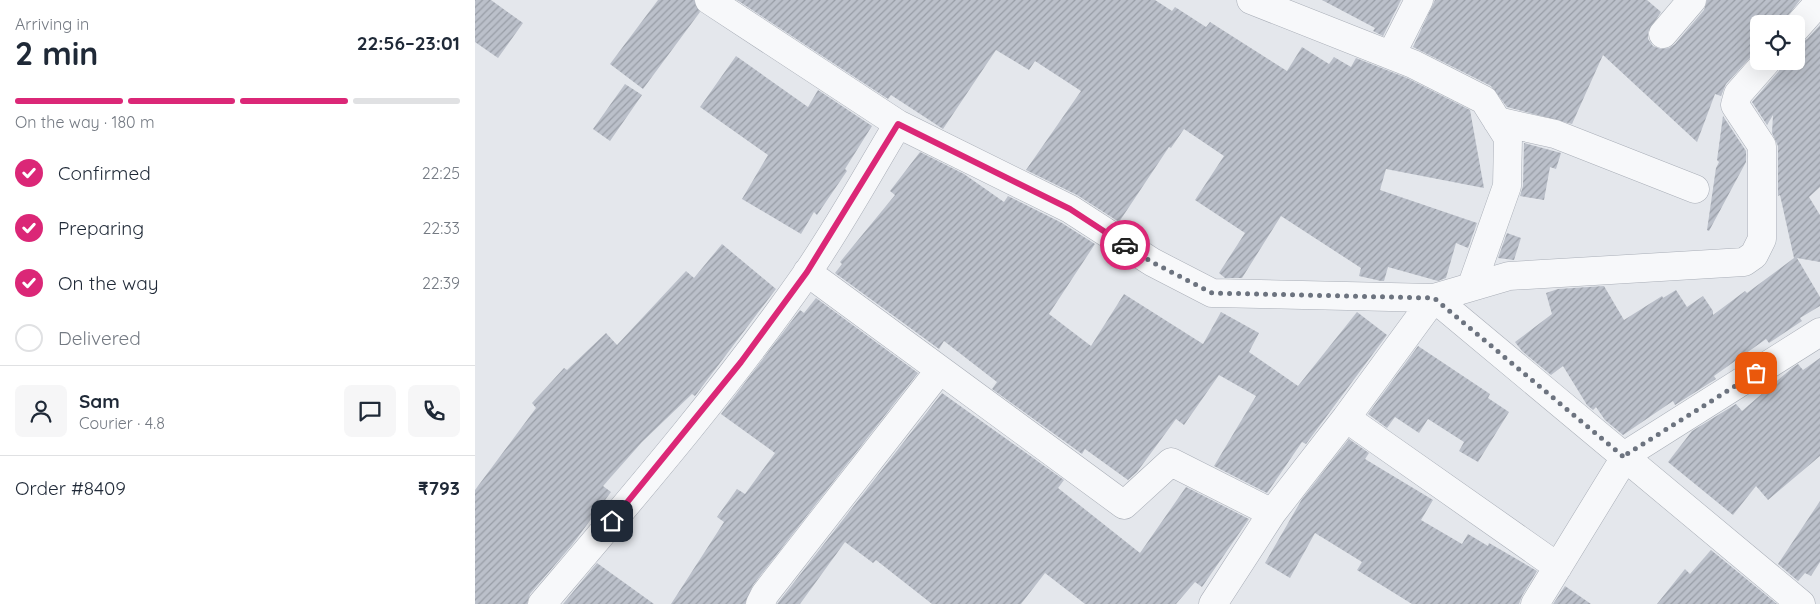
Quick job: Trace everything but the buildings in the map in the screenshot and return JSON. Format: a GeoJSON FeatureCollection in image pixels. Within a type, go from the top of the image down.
{"type":"FeatureCollection","features":[{"type":"Feature","properties":{"kind":"street"},"geometry":{"type":"LineString","coordinates":[[709,0],[898,124],[1070,209],[1152,262],[1212,293],[1434,298],[1472,285],[1509,276],[1744,262],[1753,255],[1762,239],[1762,146],[1735,105],[1738,94],[1759,70]]}},
{"type":"Feature","properties":{"kind":"street"},"geometry":{"type":"LineString","coordinates":[[1251,0],[1391,55],[1484,100],[1508,138],[1507,186],[1472,285]]}},
{"type":"Feature","properties":{"kind":"street"},"geometry":{"type":"LineString","coordinates":[[1391,55],[1419,0]]}},
{"type":"Feature","properties":{"kind":"street"},"geometry":{"type":"LineString","coordinates":[[1663,34],[1692,0]]}},
{"type":"Feature","properties":{"kind":"street"},"geometry":{"type":"LineString","coordinates":[[1805,18],[1820,1]]}},
{"type":"Feature","properties":{"kind":"street"},"geometry":{"type":"LineString","coordinates":[[1497,120],[1555,134],[1695,189]]}},
{"type":"Feature","properties":{"kind":"street"},"geometry":{"type":"LineString","coordinates":[[542,604],[624,507],[735,370],[807,272],[898,124]]}},
{"type":"Feature","properties":{"kind":"street"},"geometry":{"type":"LineString","coordinates":[[807,272],[939,371],[1124,505],[1171,462],[1272,513]]}},
{"type":"Feature","properties":{"kind":"street"},"geometry":{"type":"LineString","coordinates":[[1213,604],[1272,513],[1346,418],[1434,298]]}},
{"type":"Feature","properties":{"kind":"street"},"geometry":{"type":"LineString","coordinates":[[1434,298],[1801,604]]}},
{"type":"Feature","properties":{"kind":"street"},"geometry":{"type":"LineString","coordinates":[[1535,604],[1627,454],[1820,332]]}},
{"type":"Feature","properties":{"kind":"street"},"geometry":{"type":"LineString","coordinates":[[760,604],[765,594],[939,371]]}},
{"type":"Feature","properties":{"kind":"street"},"geometry":{"type":"LineString","coordinates":[[1346,418],[1558,567]]}},
{"type":"Feature","properties":{"kind":"way so far"},"geometry":{"type":"LineString","coordinates":[[1125,245],[1152,262],[1212,293],[1434,298],[1625,458],[1627,454],[1756,373]]}},
{"type":"Feature","properties":{"kind":"route"},"geometry":{"type":"LineString","coordinates":[[612,521],[741,362],[807,272],[898,124],[1070,209],[1125,245]]}}]}
